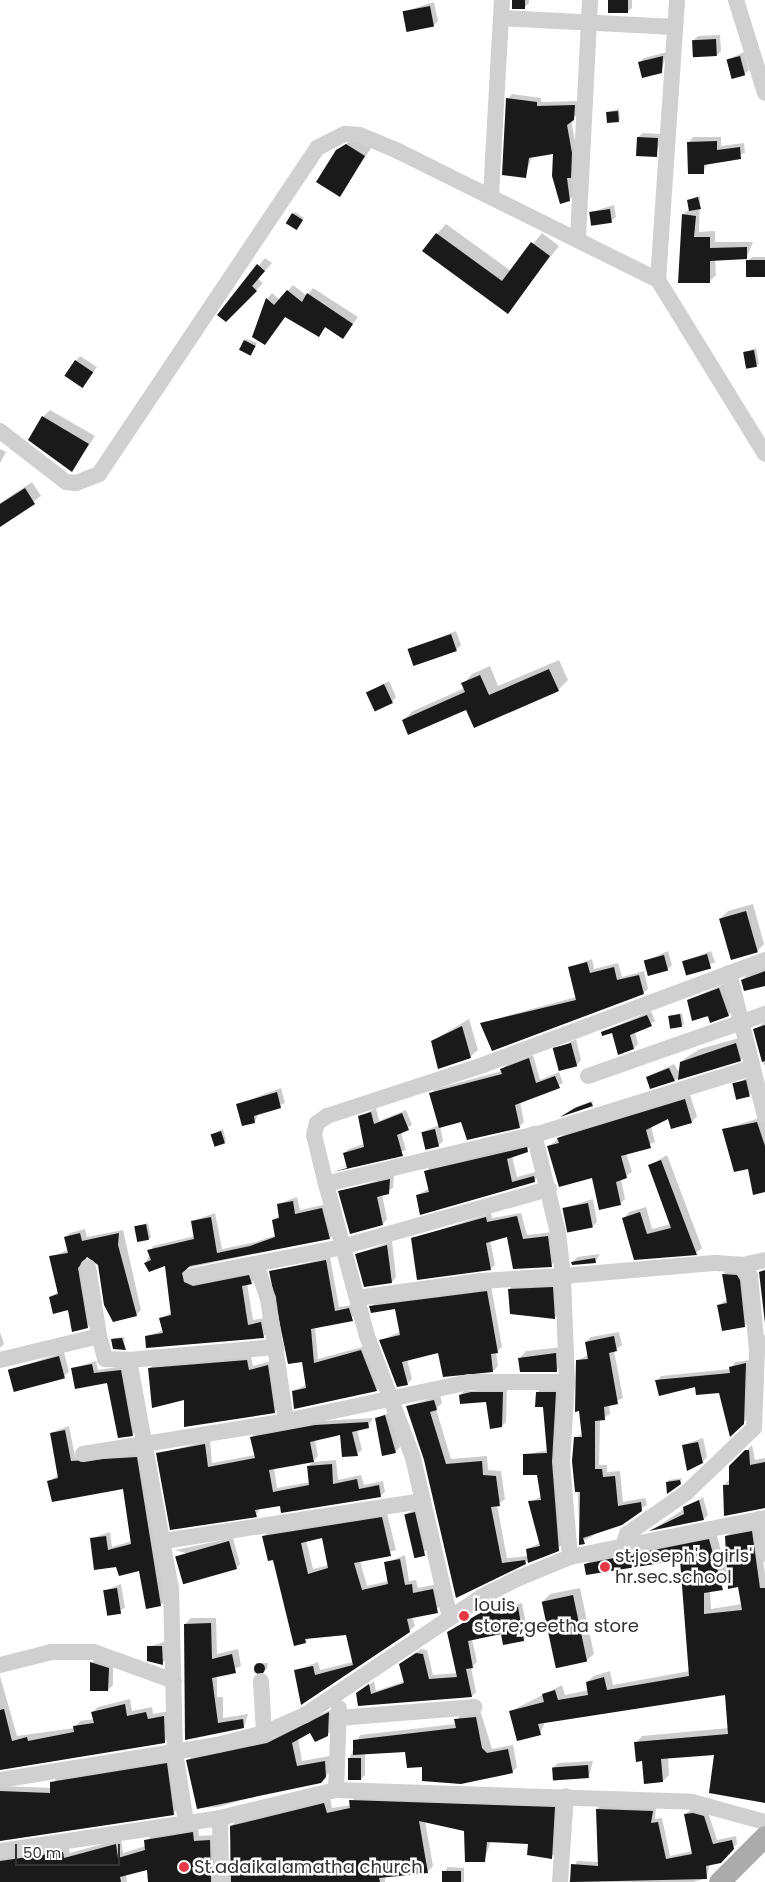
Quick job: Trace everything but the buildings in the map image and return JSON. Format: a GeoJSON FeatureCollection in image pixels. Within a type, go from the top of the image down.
{"type":"FeatureCollection","features":[{"type":"Feature","properties":{"kind":"main road"},"geometry":{"type":"LineString","coordinates":[[719,1882],[765,1836]]}},
{"type":"Feature","properties":{"kind":"street"},"geometry":{"type":"LineString","coordinates":[[491,195],[502,0]]}},
{"type":"Feature","properties":{"kind":"street"},"geometry":{"type":"LineString","coordinates":[[578,238],[590,0]]}},
{"type":"Feature","properties":{"kind":"street"},"geometry":{"type":"LineString","coordinates":[[658,280],[677,0]]}},
{"type":"Feature","properties":{"kind":"street"},"geometry":{"type":"LineString","coordinates":[[736,0],[765,93]]}},
{"type":"Feature","properties":{"kind":"street"},"geometry":{"type":"LineString","coordinates":[[501,18],[590,21],[675,27]]}},
{"type":"Feature","properties":{"kind":"street"},"geometry":{"type":"LineString","coordinates":[[0,431],[66,482],[76,484],[99,474],[317,148],[327,139],[360,135],[491,195],[658,280],[765,454]]}},
{"type":"Feature","properties":{"kind":"street"},"geometry":{"type":"LineString","coordinates":[[450,1618],[423,1501],[342,1247],[314,1135],[317,1123],[327,1116],[483,1065],[765,960]]}},
{"type":"Feature","properties":{"kind":"street"},"geometry":{"type":"LineString","coordinates":[[729,973],[751,1068],[765,1116]]}},
{"type":"Feature","properties":{"kind":"street"},"geometry":{"type":"LineString","coordinates":[[588,1076],[741,1024],[765,1014]]}},
{"type":"Feature","properties":{"kind":"street"},"geometry":{"type":"LineString","coordinates":[[326,1184],[534,1134],[751,1068]]}},
{"type":"Feature","properties":{"kind":"street"},"geometry":{"type":"LineString","coordinates":[[534,1134],[549,1188],[563,1276],[567,1382],[562,1461],[570,1557]]}},
{"type":"Feature","properties":{"kind":"street"},"geometry":{"type":"LineString","coordinates":[[192,1276],[342,1247],[549,1188]]}},
{"type":"Feature","properties":{"kind":"street"},"geometry":{"type":"LineString","coordinates":[[357,1298],[481,1281],[716,1263],[742,1265],[765,1260]]}},
{"type":"Feature","properties":{"kind":"street"},"geometry":{"type":"LineString","coordinates":[[256,1264],[276,1348],[286,1421]]}},
{"type":"Feature","properties":{"kind":"street"},"geometry":{"type":"LineString","coordinates":[[623,1546],[627,1534],[686,1493],[754,1428],[761,1347],[750,1276],[742,1265]]}},
{"type":"Feature","properties":{"kind":"street"},"geometry":{"type":"LineString","coordinates":[[88,1267],[99,1336],[105,1359],[130,1360],[276,1348]]}},
{"type":"Feature","properties":{"kind":"street"},"geometry":{"type":"LineString","coordinates":[[0,1360],[99,1336]]}},
{"type":"Feature","properties":{"kind":"street"},"geometry":{"type":"LineString","coordinates":[[130,1360],[164,1541],[171,1590],[175,1752],[186,1822]]}},
{"type":"Feature","properties":{"kind":"street"},"geometry":{"type":"LineString","coordinates":[[83,1454],[286,1421],[391,1396],[470,1382],[567,1382]]}},
{"type":"Feature","properties":{"kind":"street"},"geometry":{"type":"LineString","coordinates":[[164,1541],[423,1501]]}},
{"type":"Feature","properties":{"kind":"street"},"geometry":{"type":"LineString","coordinates":[[0,1780],[175,1752],[264,1734],[305,1715],[450,1618],[519,1578],[570,1557],[762,1518],[765,1554]]}},
{"type":"Feature","properties":{"kind":"street"},"geometry":{"type":"LineString","coordinates":[[0,1664],[51,1652],[94,1652],[174,1681]]}},
{"type":"Feature","properties":{"kind":"street"},"geometry":{"type":"LineString","coordinates":[[261,1681],[264,1734]]}},
{"type":"Feature","properties":{"kind":"street"},"geometry":{"type":"LineString","coordinates":[[336,1790],[339,1693]]}},
{"type":"Feature","properties":{"kind":"street"},"geometry":{"type":"LineString","coordinates":[[338,1718],[475,1706]]}},
{"type":"Feature","properties":{"kind":"street"},"geometry":{"type":"LineString","coordinates":[[0,1851],[220,1818],[336,1790],[566,1796],[692,1802],[765,1822]]}},
{"type":"Feature","properties":{"kind":"street"},"geometry":{"type":"LineString","coordinates":[[560,1882],[566,1796]]}},
{"type":"Feature","properties":{"kind":"street"},"geometry":{"type":"LineString","coordinates":[[220,1818],[221,1882]]}},
{"type":"Feature","properties":{"kind":"place","name":"st.joseph's girls' hr.sec.school"},"geometry":{"type":"Point","coordinates":[605,1567]}},
{"type":"Feature","properties":{"kind":"place","name":"louis store;geetha store"},"geometry":{"type":"Point","coordinates":[464,1616]}},
{"type":"Feature","properties":{"kind":"place","name":"St.adaikalamatha church"},"geometry":{"type":"Point","coordinates":[184,1867]}}]}
